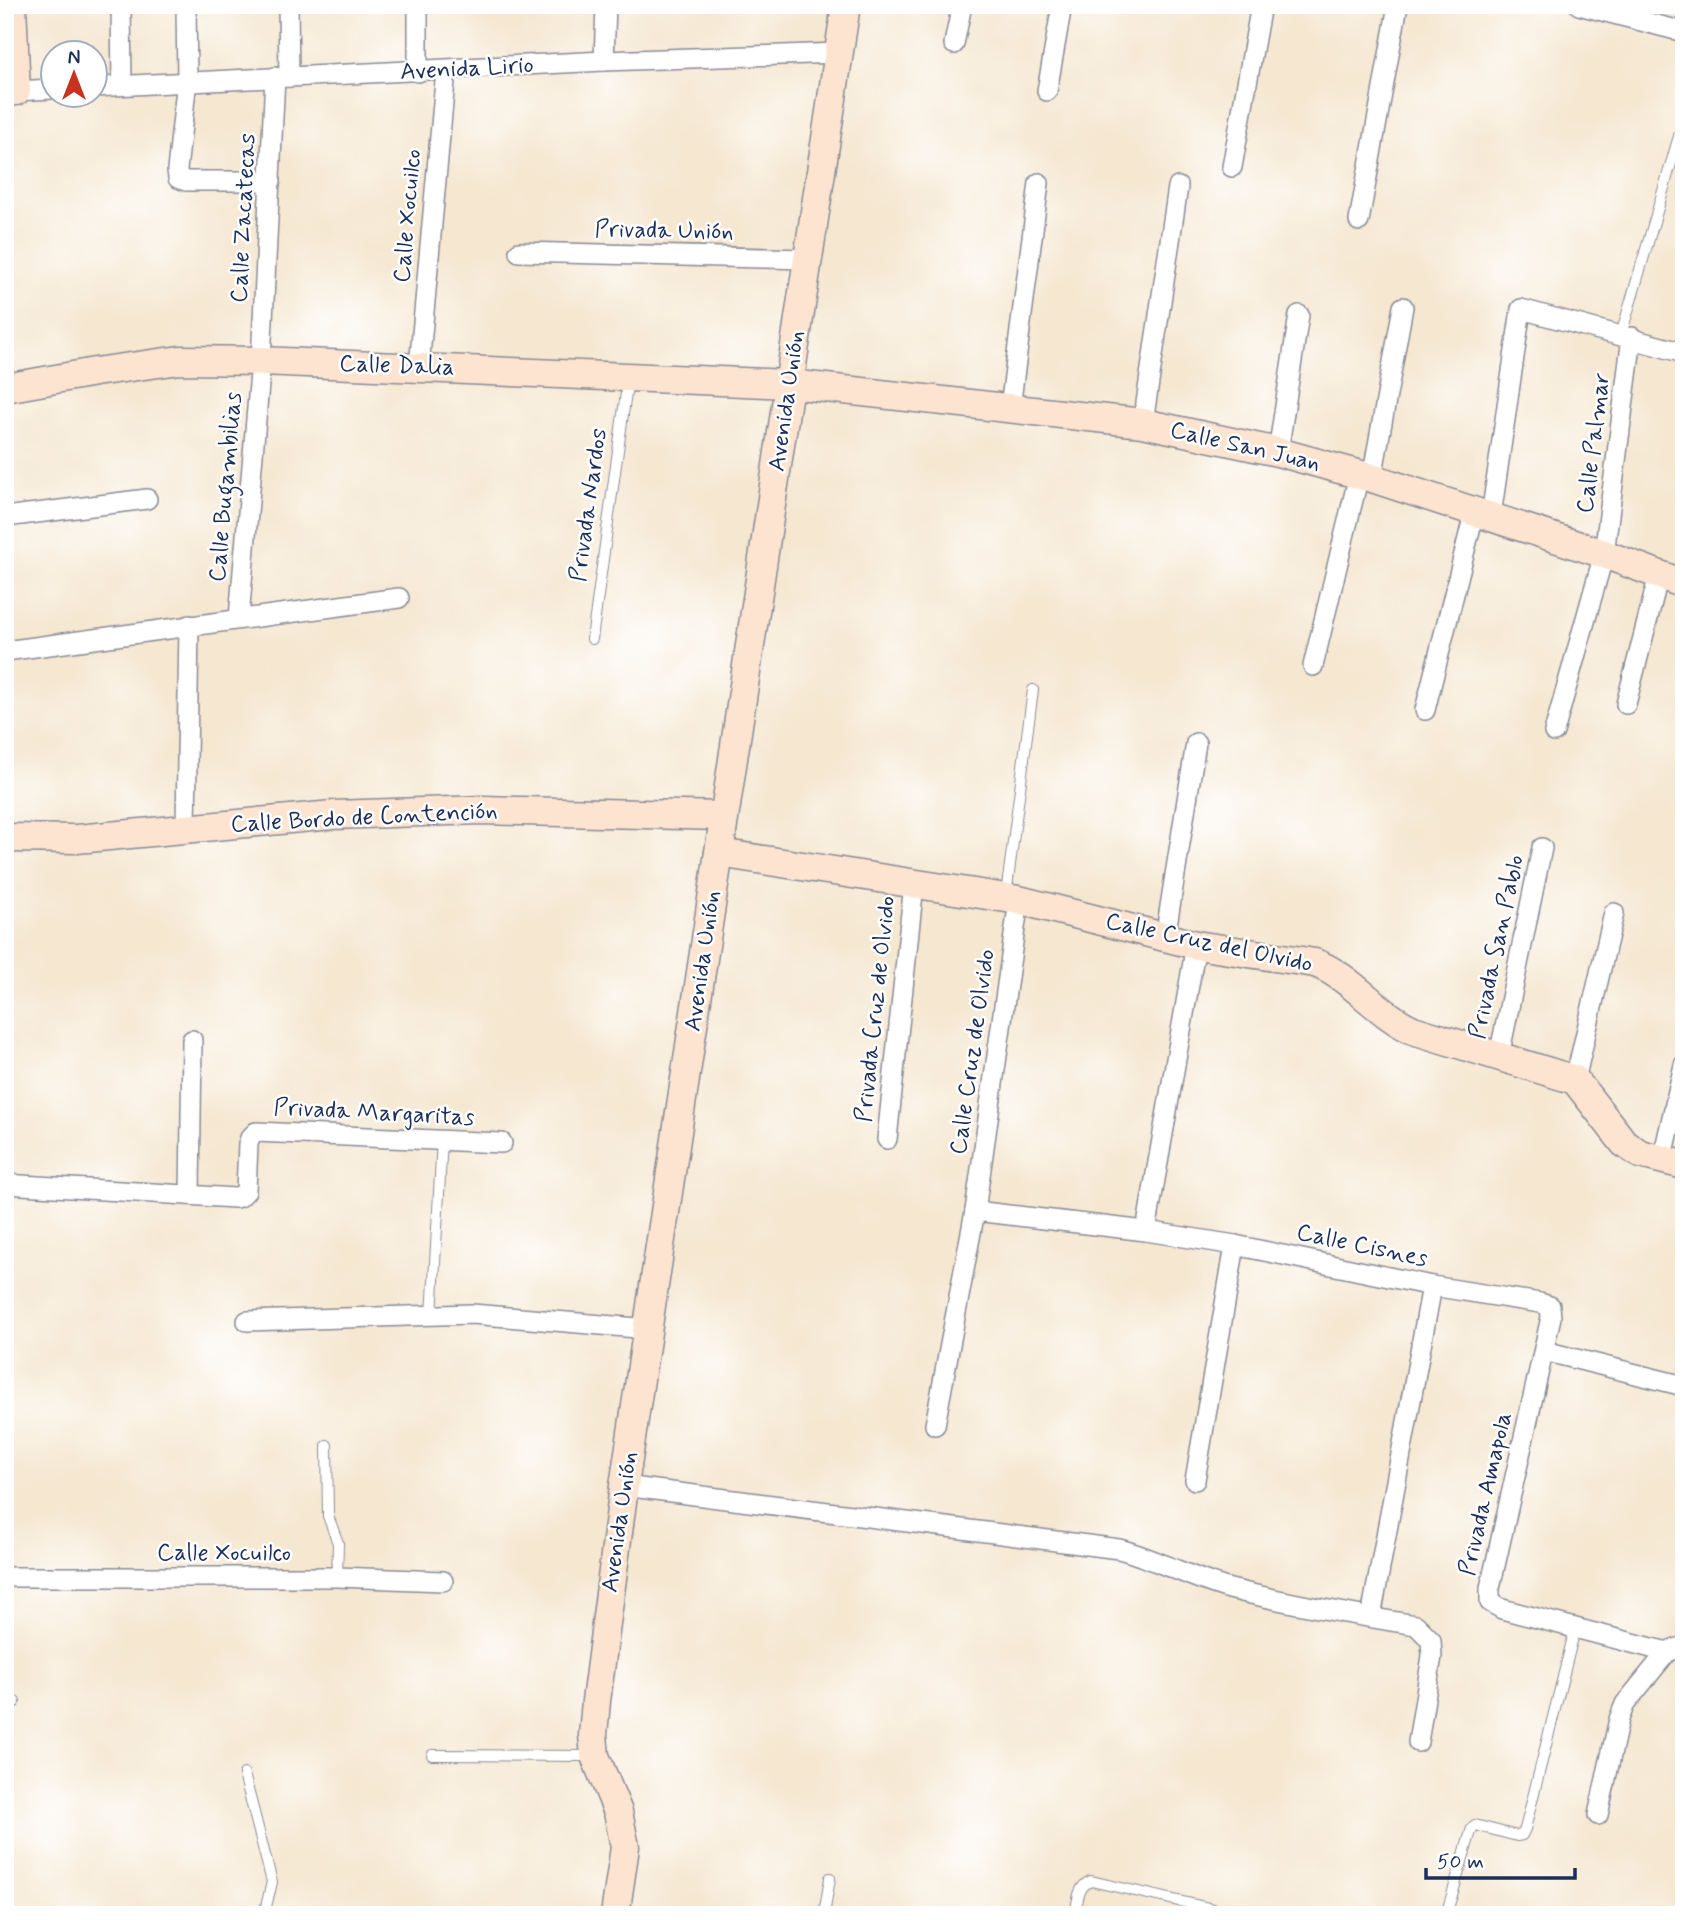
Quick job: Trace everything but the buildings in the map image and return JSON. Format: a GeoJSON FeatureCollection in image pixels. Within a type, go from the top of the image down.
{"type":"FeatureCollection","features":[{"type":"Feature","properties":{"kind":"street"},"geometry":{"type":"LineString","coordinates":[[12,5],[11,92],[38,90]]}},
{"type":"Feature","properties":{"kind":"street"},"geometry":{"type":"LineString","coordinates":[[121,5],[122,85]]}},
{"type":"Feature","properties":{"kind":"street"},"geometry":{"type":"LineString","coordinates":[[186,5],[187,80],[178,178],[186,181],[271,181]]}},
{"type":"Feature","properties":{"kind":"street","name":"Calle Zacatecas"},"geometry":{"type":"LineString","coordinates":[[261,361],[271,181],[288,5]]}},
{"type":"Feature","properties":{"kind":"street"},"geometry":{"type":"LineString","coordinates":[[418,5],[418,72]]}},
{"type":"Feature","properties":{"kind":"street"},"geometry":{"type":"LineString","coordinates":[[604,61],[606,5]]}},
{"type":"Feature","properties":{"kind":"street","name":"Avenida Unión"},"geometry":{"type":"LineString","coordinates":[[615,1915],[624,1857],[622,1830],[618,1812],[595,1756],[593,1735],[596,1702],[624,1486],[846,5]]}},
{"type":"Feature","properties":{"kind":"street"},"geometry":{"type":"LineString","coordinates":[[954,44],[962,5]]}},
{"type":"Feature","properties":{"kind":"street"},"geometry":{"type":"LineString","coordinates":[[1047,91],[1062,5]]}},
{"type":"Feature","properties":{"kind":"street"},"geometry":{"type":"LineString","coordinates":[[1232,167],[1261,5]]}},
{"type":"Feature","properties":{"kind":"street"},"geometry":{"type":"LineString","coordinates":[[1359,221],[1398,5]]}},
{"type":"Feature","properties":{"kind":"street"},"geometry":{"type":"LineString","coordinates":[[1579,5],[1657,15],[1684,32]]}},
{"type":"Feature","properties":{"kind":"street","name":"Avenida Lirio"},"geometry":{"type":"LineString","coordinates":[[108,86],[604,61],[839,53]]}},
{"type":"Feature","properties":{"kind":"street","name":"Calle Xocuilco"},"geometry":{"type":"LineString","coordinates":[[419,367],[446,70]]}},
{"type":"Feature","properties":{"kind":"street"},"geometry":{"type":"LineString","coordinates":[[1010,408],[1040,183]]}},
{"type":"Feature","properties":{"kind":"street"},"geometry":{"type":"LineString","coordinates":[[1143,423],[1178,187]]}},
{"type":"Feature","properties":{"kind":"street","name":"Privada Unión"},"geometry":{"type":"LineString","coordinates":[[519,252],[808,259]]}},
{"type":"Feature","properties":{"kind":"street"},"geometry":{"type":"LineString","coordinates":[[1313,666],[1366,476],[1403,307]]}},
{"type":"Feature","properties":{"kind":"street"},"geometry":{"type":"LineString","coordinates":[[1425,710],[1483,513],[1521,309],[1684,353]]}},
{"type":"Feature","properties":{"kind":"street"},"geometry":{"type":"LineString","coordinates":[[1278,452],[1299,315]]}},
{"type":"Feature","properties":{"kind":"street","name":"Calle Palmar"},"geometry":{"type":"LineString","coordinates":[[1554,732],[1604,554],[1626,336]]}},
{"type":"Feature","properties":{"kind":"street","name":"Calle Dalia"},"geometry":{"type":"LineString","coordinates":[[5,388],[180,360],[419,367],[790,384]]}},
{"type":"Feature","properties":{"kind":"street","name":"Calle Bugambilias"},"geometry":{"type":"LineString","coordinates":[[239,618],[261,361]]}},
{"type":"Feature","properties":{"kind":"street","name":"Calle San Juan"},"geometry":{"type":"LineString","coordinates":[[790,384],[1143,423],[1278,452],[1483,513],[1671,580]]}},
{"type":"Feature","properties":{"kind":"street"},"geometry":{"type":"LineString","coordinates":[[5,517],[148,499]]}},
{"type":"Feature","properties":{"kind":"street"},"geometry":{"type":"LineString","coordinates":[[1626,704],[1671,580]]}},
{"type":"Feature","properties":{"kind":"street"},"geometry":{"type":"LineString","coordinates":[[5,651],[399,598]]}},
{"type":"Feature","properties":{"kind":"street"},"geometry":{"type":"LineString","coordinates":[[186,828],[189,625]]}},
{"type":"Feature","properties":{"kind":"street"},"geometry":{"type":"LineString","coordinates":[[1165,938],[1196,743]]}},
{"type":"Feature","properties":{"kind":"street","name":"Calle Bordo de Contención"},"geometry":{"type":"LineString","coordinates":[[5,838],[77,839],[333,815],[482,810],[723,816]]}},
{"type":"Feature","properties":{"kind":"street","name":"Privada San Pablo"},"geometry":{"type":"LineString","coordinates":[[1499,1056],[1542,848]]}},
{"type":"Feature","properties":{"kind":"street","name":"Calle Cruz del Olvido"},"geometry":{"type":"LineString","coordinates":[[719,853],[1012,900],[1196,945],[1315,963],[1329,969],[1395,1022],[1575,1080]]}},
{"type":"Feature","properties":{"kind":"street","name":"Privada Cruz de Olvido"},"geometry":{"type":"LineString","coordinates":[[887,1139],[914,884]]}},
{"type":"Feature","properties":{"kind":"street","name":"Calle Cruz de Olvido"},"geometry":{"type":"LineString","coordinates":[[935,1425],[975,1211],[1012,900]]}},
{"type":"Feature","properties":{"kind":"street"},"geometry":{"type":"LineString","coordinates":[[1614,913],[1575,1080],[1624,1143],[1640,1154],[1673,1163],[1684,1065]]}},
{"type":"Feature","properties":{"kind":"street"},"geometry":{"type":"LineString","coordinates":[[1146,1231],[1196,945]]}},
{"type":"Feature","properties":{"kind":"street"},"geometry":{"type":"LineString","coordinates":[[190,1195],[192,1040]]}},
{"type":"Feature","properties":{"kind":"street","name":"Privada Margaritas"},"geometry":{"type":"LineString","coordinates":[[5,1184],[235,1198],[244,1194],[247,1186],[248,1144],[256,1132],[502,1143]]}},
{"type":"Feature","properties":{"kind":"street","name":"Calle Cisnes"},"geometry":{"type":"LineString","coordinates":[[975,1211],[1146,1231],[1235,1245],[1432,1286],[1545,1304],[1550,1306],[1551,1317],[1544,1352]]}},
{"type":"Feature","properties":{"kind":"street"},"geometry":{"type":"LineString","coordinates":[[1195,1480],[1235,1245]]}},
{"type":"Feature","properties":{"kind":"street"},"geometry":{"type":"LineString","coordinates":[[1371,1618],[1432,1286]]}},
{"type":"Feature","properties":{"kind":"street"},"geometry":{"type":"LineString","coordinates":[[247,1321],[472,1314],[649,1329]]}},
{"type":"Feature","properties":{"kind":"street"},"geometry":{"type":"LineString","coordinates":[[1544,1352],[1684,1386]]}},
{"type":"Feature","properties":{"kind":"street","name":"Privada Amapola"},"geometry":{"type":"LineString","coordinates":[[1544,1352],[1489,1595],[1490,1602],[1495,1606],[1575,1629],[1675,1649]]}},
{"type":"Feature","properties":{"kind":"street"},"geometry":{"type":"LineString","coordinates":[[624,1486],[1119,1549],[1231,1589],[1416,1625],[1431,1640],[1432,1656],[1418,1742]]}},
{"type":"Feature","properties":{"kind":"street","name":"Calle Xocuilco"},"geometry":{"type":"LineString","coordinates":[[5,1577],[337,1577],[443,1581]]}},
{"type":"Feature","properties":{"kind":"street"},"geometry":{"type":"LineString","coordinates":[[1598,1815],[1619,1719],[1625,1704],[1675,1649]]}},
{"type":"Feature","properties":{"kind":"lane"},"geometry":{"type":"LineString","coordinates":[[1626,336],[1684,119]]}},
{"type":"Feature","properties":{"kind":"lane","name":"Privada Nardos"},"geometry":{"type":"LineString","coordinates":[[592,639],[628,377]]}},
{"type":"Feature","properties":{"kind":"lane"},"geometry":{"type":"LineString","coordinates":[[1012,900],[1033,690]]}},
{"type":"Feature","properties":{"kind":"lane"},"geometry":{"type":"LineString","coordinates":[[432,1316],[442,1140]]}},
{"type":"Feature","properties":{"kind":"lane"},"geometry":{"type":"LineString","coordinates":[[327,1445],[328,1516],[338,1543],[337,1577]]}},
{"type":"Feature","properties":{"kind":"lane"},"geometry":{"type":"LineString","coordinates":[[1447,1915],[1475,1825],[1522,1835],[1575,1629]]}},
{"type":"Feature","properties":{"kind":"lane"},"geometry":{"type":"LineString","coordinates":[[432,1755],[595,1756]]}},
{"type":"Feature","properties":{"kind":"lane"},"geometry":{"type":"LineString","coordinates":[[244,1774],[272,1882],[264,1915]]}},
{"type":"Feature","properties":{"kind":"lane"},"geometry":{"type":"LineString","coordinates":[[824,1915],[830,1878]]}},
{"type":"Feature","properties":{"kind":"lane"},"geometry":{"type":"LineString","coordinates":[[1075,1915],[1080,1889],[1090,1881],[1218,1910]]}}]}
